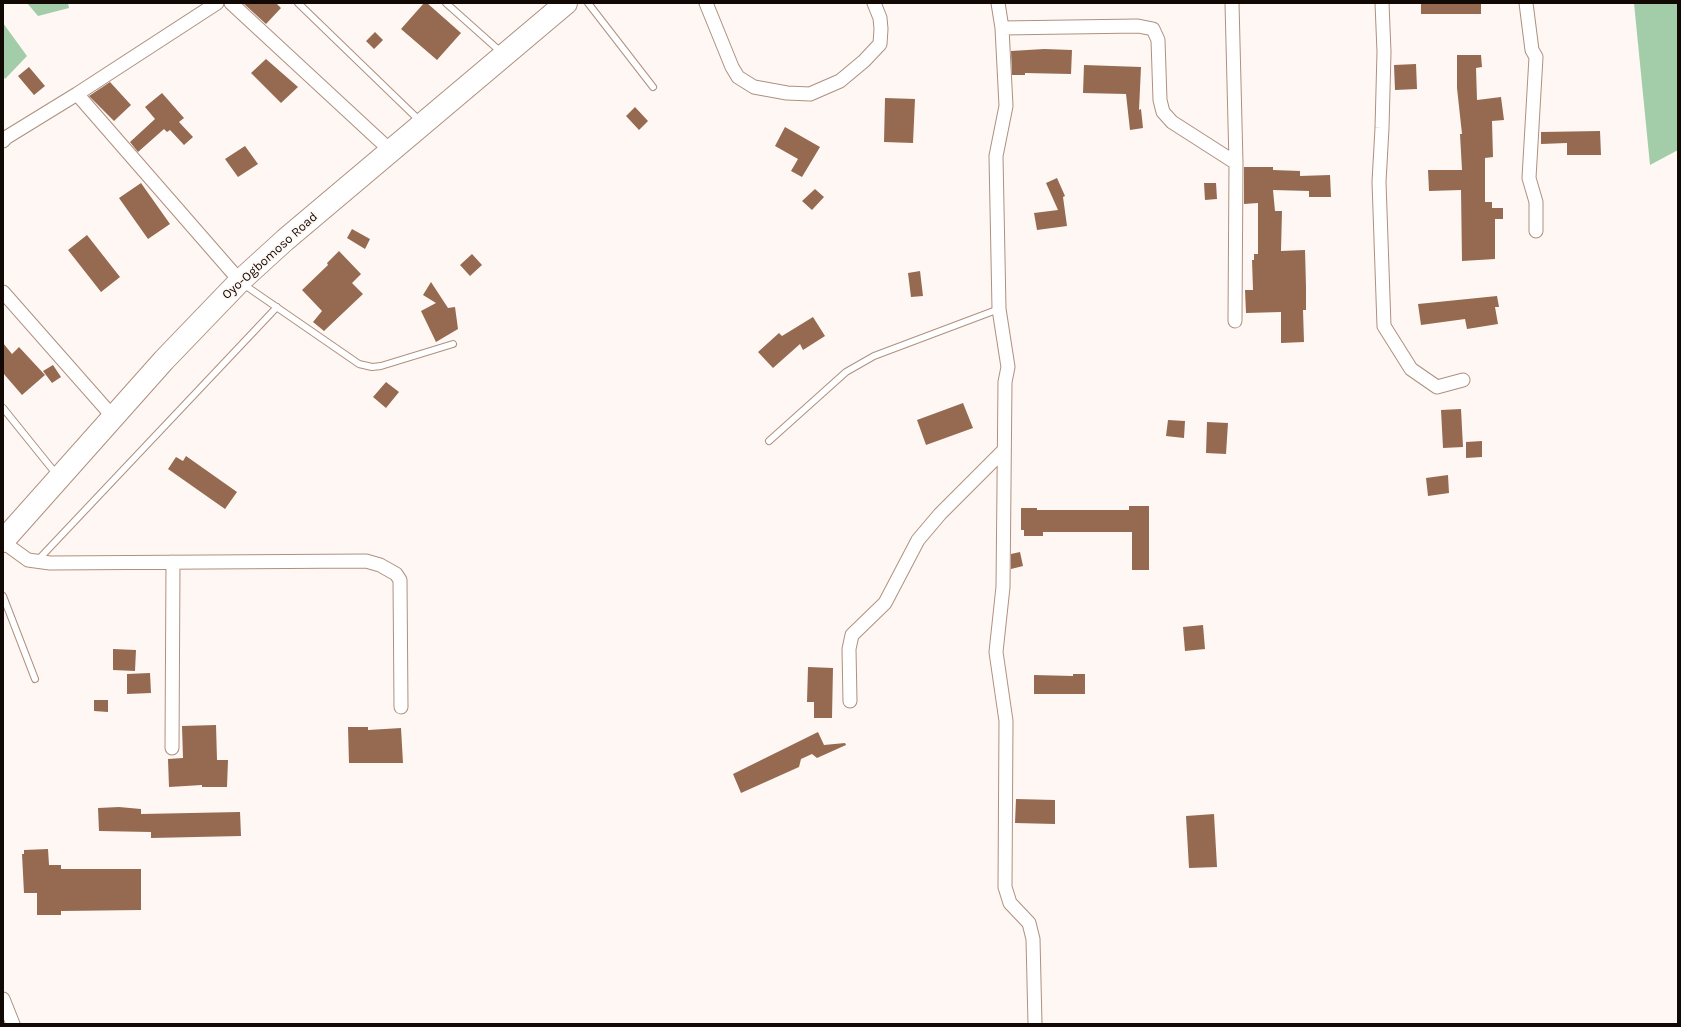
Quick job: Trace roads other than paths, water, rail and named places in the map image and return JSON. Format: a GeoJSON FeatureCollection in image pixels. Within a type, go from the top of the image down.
{"type":"FeatureCollection","features":[{"type":"Feature","properties":{"kind":"highway","name":"Oyo-Ogbomoso Road"},"geometry":{"type":"LineString","coordinates":[[3,542],[58,477],[114,418],[164,360],[240,282],[285,240],[566,3]]}},
{"type":"Feature","properties":{"kind":"street"},"geometry":{"type":"LineString","coordinates":[[3,141],[7,136],[77,94],[217,3]]}},
{"type":"Feature","properties":{"kind":"street"},"geometry":{"type":"LineString","coordinates":[[231,3],[391,151]]}},
{"type":"Feature","properties":{"kind":"street"},"geometry":{"type":"LineString","coordinates":[[706,3],[732,67],[738,77],[754,87],[787,93],[810,94],[840,81],[864,61],[880,44],[880,18],[874,3]]}},
{"type":"Feature","properties":{"kind":"street"},"geometry":{"type":"LineString","coordinates":[[998,3],[1002,28],[1006,106],[996,156],[999,309],[1008,367],[1005,382],[1003,587],[996,652],[1006,721],[1005,887],[1010,903],[1029,923],[1033,939],[1035,1024]]}},
{"type":"Feature","properties":{"kind":"street"},"geometry":{"type":"LineString","coordinates":[[1232,3],[1236,163],[1235,321]]}},
{"type":"Feature","properties":{"kind":"street"},"geometry":{"type":"LineString","coordinates":[[1382,3],[1384,52],[1379,182],[1384,326],[1411,369],[1437,387],[1463,380]]}},
{"type":"Feature","properties":{"kind":"street"},"geometry":{"type":"LineString","coordinates":[[1526,3],[1532,50],[1536,57],[1529,178],[1536,202],[1536,231]]}},
{"type":"Feature","properties":{"kind":"street"},"geometry":{"type":"LineString","coordinates":[[1002,28],[1138,26],[1153,29],[1158,40],[1160,100],[1163,112],[1172,122],[1236,163]]}},
{"type":"Feature","properties":{"kind":"street"},"geometry":{"type":"LineString","coordinates":[[77,94],[240,282]]}},
{"type":"Feature","properties":{"kind":"street"},"geometry":{"type":"LineString","coordinates":[[3,292],[114,418]]}},
{"type":"Feature","properties":{"kind":"street"},"geometry":{"type":"LineString","coordinates":[[850,701],[849,648],[852,635],[885,603],[922,535],[940,514],[1004,450]]}},
{"type":"Feature","properties":{"kind":"street"},"geometry":{"type":"LineString","coordinates":[[3,542],[28,560],[36,562],[366,561],[388,568],[396,574],[400,580],[401,707]]}},
{"type":"Feature","properties":{"kind":"street"},"geometry":{"type":"LineString","coordinates":[[172,748],[173,562]]}},
{"type":"Feature","properties":{"kind":"street"},"geometry":{"type":"LineString","coordinates":[[3,999],[13,1024]]}},
{"type":"Feature","properties":{"kind":"lane"},"geometry":{"type":"LineString","coordinates":[[298,3],[423,124]]}},
{"type":"Feature","properties":{"kind":"lane"},"geometry":{"type":"LineString","coordinates":[[446,3],[504,55]]}},
{"type":"Feature","properties":{"kind":"lane"},"geometry":{"type":"LineString","coordinates":[[588,3],[653,87]]}},
{"type":"Feature","properties":{"kind":"lane"},"geometry":{"type":"LineString","coordinates":[[240,282],[359,364],[372,367],[381,366],[453,344]]}},
{"type":"Feature","properties":{"kind":"lane"},"geometry":{"type":"LineString","coordinates":[[36,562],[277,307]]}},
{"type":"Feature","properties":{"kind":"lane"},"geometry":{"type":"LineString","coordinates":[[769,441],[846,372],[874,356],[999,309]]}},
{"type":"Feature","properties":{"kind":"lane"},"geometry":{"type":"LineString","coordinates":[[3,408],[58,477]]}},
{"type":"Feature","properties":{"kind":"lane"},"geometry":{"type":"LineString","coordinates":[[3,596],[36,679]]}}]}
